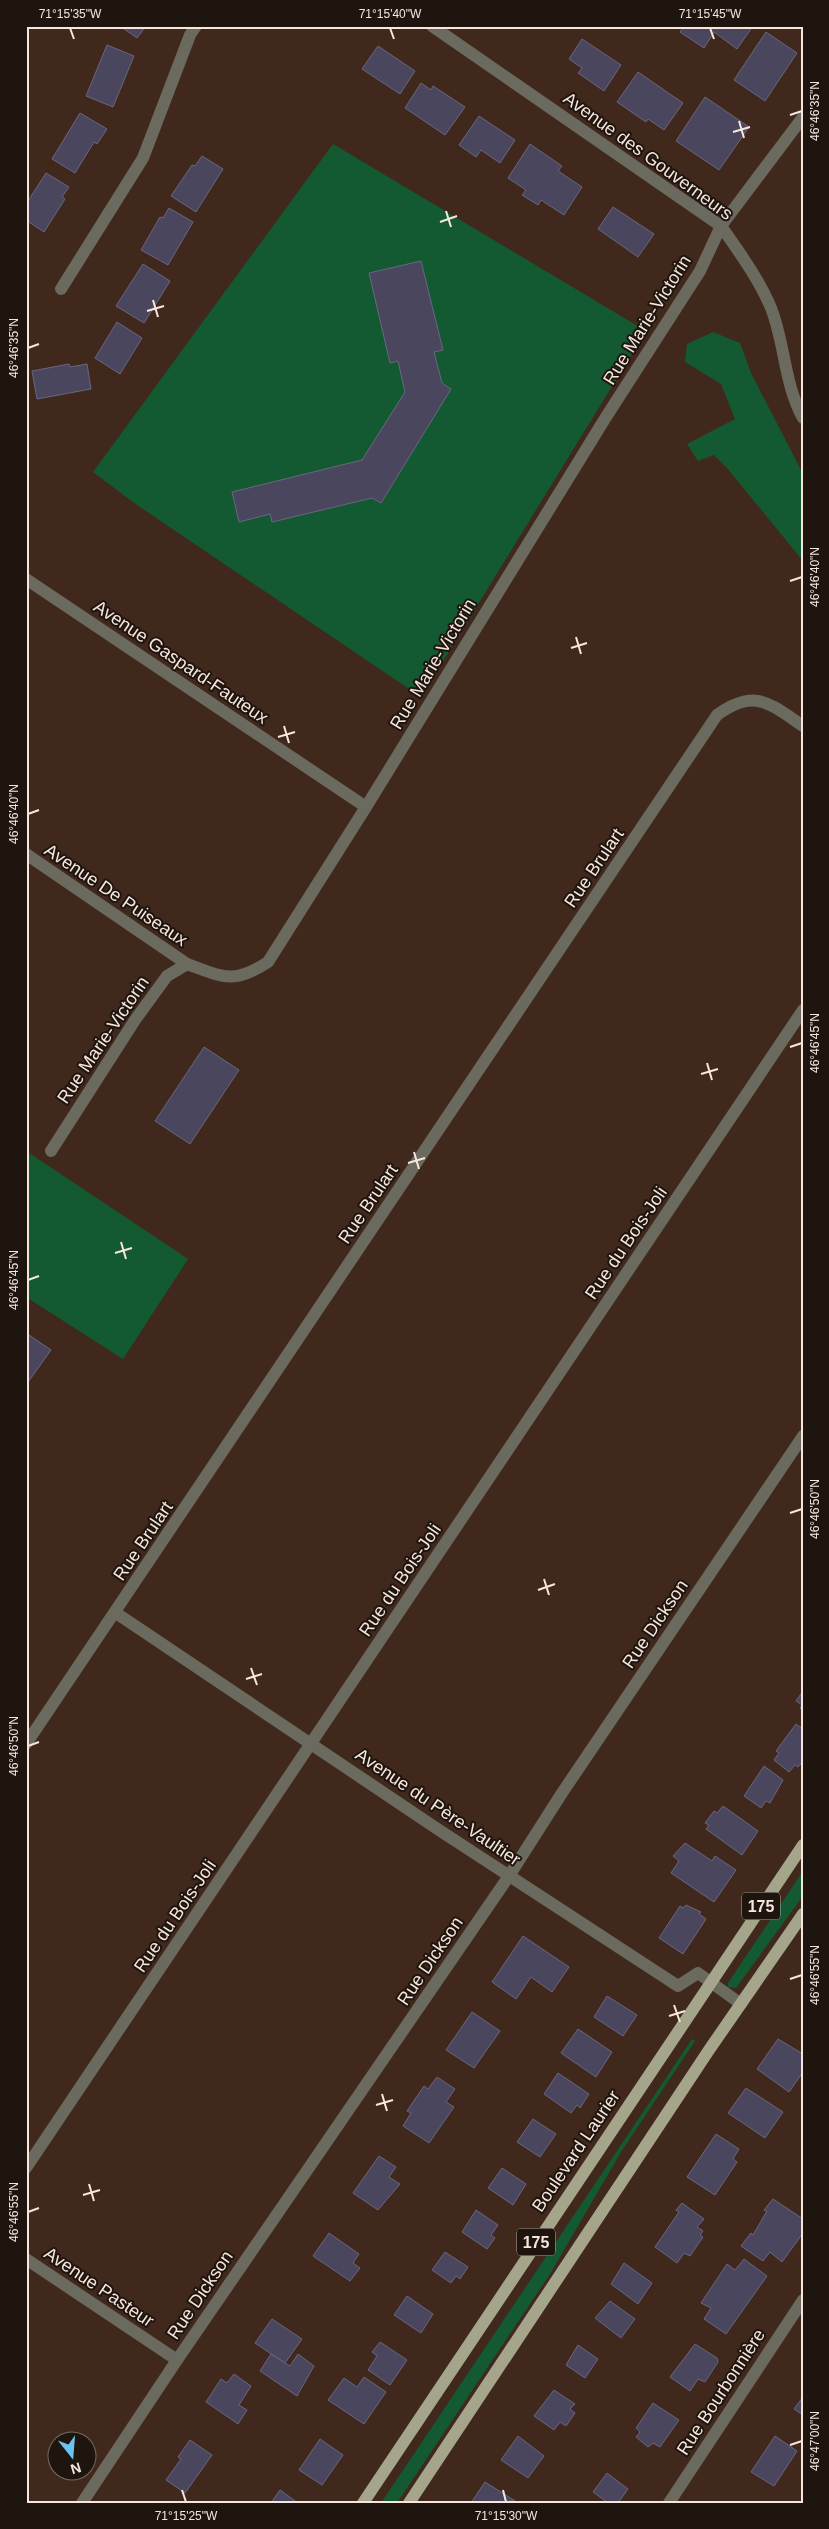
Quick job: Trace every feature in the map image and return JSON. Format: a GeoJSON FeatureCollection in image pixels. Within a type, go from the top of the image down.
{"type":"FeatureCollection","features":[{"type":"Feature","properties":{"kind":"main road","name":"Boulevard Laurier"},"geometry":{"type":"LineString","coordinates":[[363,2503],[709,1982],[803,1845]]}},
{"type":"Feature","properties":{"kind":"main road","name":"175"},"geometry":{"type":"LineString","coordinates":[[409,2503],[803,1914]]}},
{"type":"Feature","properties":{"kind":"street"},"geometry":{"type":"LineString","coordinates":[[61,289],[143,158],[190,35],[196,26]]}},
{"type":"Feature","properties":{"kind":"street","name":"Avenue des Gouverneurs"},"geometry":{"type":"LineString","coordinates":[[432,26],[722,226],[746,260],[770,308],[790,386],[803,418]]}},
{"type":"Feature","properties":{"kind":"street","name":"Rue Marie-Victorin"},"geometry":{"type":"LineString","coordinates":[[51,1150],[135,1020],[167,976],[187,964],[226,978],[250,974],[268,962],[366,807],[606,417],[700,270],[722,226],[803,117]]}},
{"type":"Feature","properties":{"kind":"street","name":"Avenue Gaspard-Fauteux"},"geometry":{"type":"LineString","coordinates":[[26,579],[366,807]]}},
{"type":"Feature","properties":{"kind":"street","name":"Rue Brulart"},"geometry":{"type":"LineString","coordinates":[[26,1744],[116,1613],[717,715],[730,705],[747,699],[766,701],[803,726]]}},
{"type":"Feature","properties":{"kind":"street","name":"Avenue De Puiseaux"},"geometry":{"type":"LineString","coordinates":[[26,854],[187,964]]}},
{"type":"Feature","properties":{"kind":"street","name":"Rue du Bois-Joli"},"geometry":{"type":"LineString","coordinates":[[26,2168],[803,1010]]}},
{"type":"Feature","properties":{"kind":"street","name":"Rue Dickson"},"geometry":{"type":"LineString","coordinates":[[82,2503],[177,2360],[509,1876],[562,1792],[803,1436]]}},
{"type":"Feature","properties":{"kind":"street","name":"Avenue du Père-Vaultier"},"geometry":{"type":"LineString","coordinates":[[116,1613],[509,1876],[678,1986],[698,1973],[741,2004]]}},
{"type":"Feature","properties":{"kind":"street","name":"Avenue Pasteur"},"geometry":{"type":"LineString","coordinates":[[26,2259],[177,2360]]}},
{"type":"Feature","properties":{"kind":"street","name":"Rue Bourbonnière"},"geometry":{"type":"LineString","coordinates":[[669,2503],[803,2300]]}},
{"type":"Feature","properties":{"kind":"green space"},"geometry":{"type":"Polygon","coordinates":[[[333,144],[646,331],[421,697],[137,505],[93,472],[333,144]]]}},
{"type":"Feature","properties":{"kind":"green space"},"geometry":{"type":"Polygon","coordinates":[[[713,332],[740,343],[751,373],[803,474],[803,561],[727,468],[714,455],[698,461],[687,444],[735,419],[721,384],[685,362],[687,344],[713,332]]]}},
{"type":"Feature","properties":{"kind":"green space"},"geometry":{"type":"Polygon","coordinates":[[[26,1151],[188,1259],[123,1359],[26,1297],[26,1151]]]}},
{"type":"Feature","properties":{"kind":"green space"},"geometry":{"type":"Polygon","coordinates":[[[803,1871],[803,1896],[736,1988],[728,1987],[728,1983],[803,1871]]]}},
{"type":"Feature","properties":{"kind":"green space"},"geometry":{"type":"Polygon","coordinates":[[[692,2039],[695,2041],[621,2152],[550,2274],[397,2503],[381,2503],[692,2039]]]}},
{"type":"Feature","properties":{"kind":"building"},"geometry":{"type":"Polygon","coordinates":[[[120,26],[146,26],[137,38],[120,26]]]}},
{"type":"Feature","properties":{"kind":"building"},"geometry":{"type":"Polygon","coordinates":[[[684,26],[753,26],[737,49],[714,32],[704,48],[680,32],[684,26]]]}},
{"type":"Feature","properties":{"kind":"building"},"geometry":{"type":"Polygon","coordinates":[[[766,32],[797,53],[765,101],[734,80],[766,32]]]}},
{"type":"Feature","properties":{"kind":"building"},"geometry":{"type":"Polygon","coordinates":[[[582,39],[621,65],[604,91],[578,73],[582,68],[569,59],[582,39]]]}},
{"type":"Feature","properties":{"kind":"building"},"geometry":{"type":"Polygon","coordinates":[[[107,45],[134,56],[113,107],[86,96],[107,45]]]}},
{"type":"Feature","properties":{"kind":"building"},"geometry":{"type":"Polygon","coordinates":[[[378,46],[415,71],[400,94],[362,69],[378,46]]]}},
{"type":"Feature","properties":{"kind":"building"},"geometry":{"type":"Polygon","coordinates":[[[638,72],[683,103],[664,130],[648,119],[646,122],[617,102],[638,72]]]}},
{"type":"Feature","properties":{"kind":"building"},"geometry":{"type":"Polygon","coordinates":[[[421,83],[431,90],[433,86],[465,107],[445,135],[405,108],[421,83]]]}},
{"type":"Feature","properties":{"kind":"building"},"geometry":{"type":"Polygon","coordinates":[[[705,97],[749,127],[719,170],[676,141],[705,97]]]}},
{"type":"Feature","properties":{"kind":"building"},"geometry":{"type":"Polygon","coordinates":[[[80,113],[107,129],[97,144],[94,142],[75,173],[52,159],[80,113]]]}},
{"type":"Feature","properties":{"kind":"building"},"geometry":{"type":"Polygon","coordinates":[[[479,116],[515,140],[500,163],[481,150],[476,157],[459,145],[479,116]]]}},
{"type":"Feature","properties":{"kind":"building"},"geometry":{"type":"Polygon","coordinates":[[[530,144],[562,166],[558,171],[582,187],[564,215],[541,200],[538,205],[522,195],[526,190],[508,178],[530,144]]]}},
{"type":"Feature","properties":{"kind":"building"},"geometry":{"type":"Polygon","coordinates":[[[202,156],[223,169],[196,212],[171,196],[192,165],[195,166],[202,156]]]}},
{"type":"Feature","properties":{"kind":"building"},"geometry":{"type":"Polygon","coordinates":[[[46,173],[69,187],[62,197],[65,199],[44,232],[26,220],[26,204],[46,173]]]}},
{"type":"Feature","properties":{"kind":"building"},"geometry":{"type":"Polygon","coordinates":[[[613,207],[654,234],[638,257],[598,229],[613,207]]]}},
{"type":"Feature","properties":{"kind":"building"},"geometry":{"type":"Polygon","coordinates":[[[169,208],[193,222],[168,265],[141,250],[160,217],[163,218],[169,208]]]}},
{"type":"Feature","properties":{"kind":"building"},"geometry":{"type":"Polygon","coordinates":[[[421,261],[443,350],[434,352],[442,383],[451,389],[381,503],[372,498],[272,522],[270,514],[239,522],[232,492],[362,460],[405,392],[398,361],[390,363],[369,273],[421,261]]]}},
{"type":"Feature","properties":{"kind":"building"},"geometry":{"type":"Polygon","coordinates":[[[143,264],[170,281],[144,323],[116,306],[143,264]]]}},
{"type":"Feature","properties":{"kind":"building"},"geometry":{"type":"Polygon","coordinates":[[[117,322],[142,338],[120,374],[95,358],[117,322]]]}},
{"type":"Feature","properties":{"kind":"building"},"geometry":{"type":"Polygon","coordinates":[[[69,364],[70,367],[87,364],[91,389],[37,399],[32,371],[69,364]]]}},
{"type":"Feature","properties":{"kind":"building"},"geometry":{"type":"Polygon","coordinates":[[[204,1047],[239,1070],[190,1144],[155,1121],[204,1047]]]}},
{"type":"Feature","properties":{"kind":"building"},"geometry":{"type":"Polygon","coordinates":[[[26,1333],[51,1350],[26,1385],[26,1333]]]}},
{"type":"Feature","properties":{"kind":"building"},"geometry":{"type":"Polygon","coordinates":[[[803,1691],[803,1710],[800,1708],[802,1705],[796,1701],[803,1691]]]}},
{"type":"Feature","properties":{"kind":"building"},"geometry":{"type":"Polygon","coordinates":[[[796,1724],[803,1729],[803,1761],[798,1767],[795,1765],[789,1772],[774,1760],[779,1753],[776,1751],[796,1724]]]}},
{"type":"Feature","properties":{"kind":"building"},"geometry":{"type":"Polygon","coordinates":[[[764,1766],[783,1780],[770,1803],[766,1801],[761,1808],[744,1796],[764,1766]]]}},
{"type":"Feature","properties":{"kind":"building"},"geometry":{"type":"Polygon","coordinates":[[[723,1806],[758,1831],[742,1855],[706,1829],[709,1825],[705,1823],[714,1811],[717,1813],[723,1806]]]}},
{"type":"Feature","properties":{"kind":"building"},"geometry":{"type":"Polygon","coordinates":[[[685,1843],[712,1861],[715,1856],[736,1870],[714,1902],[671,1873],[679,1861],[673,1856],[685,1843]]]}},
{"type":"Feature","properties":{"kind":"building"},"geometry":{"type":"Polygon","coordinates":[[[686,1905],[701,1912],[699,1914],[706,1919],[683,1954],[659,1938],[680,1906],[683,1908],[686,1905]]]}},
{"type":"Feature","properties":{"kind":"building"},"geometry":{"type":"Polygon","coordinates":[[[523,1936],[569,1967],[552,1992],[531,1977],[516,1999],[492,1982],[523,1936]]]}},
{"type":"Feature","properties":{"kind":"building"},"geometry":{"type":"Polygon","coordinates":[[[607,1996],[637,2015],[623,2036],[594,2017],[607,1996]]]}},
{"type":"Feature","properties":{"kind":"building"},"geometry":{"type":"Polygon","coordinates":[[[472,2012],[500,2031],[474,2068],[446,2050],[472,2012]]]}},
{"type":"Feature","properties":{"kind":"building"},"geometry":{"type":"Polygon","coordinates":[[[578,2029],[612,2052],[596,2077],[561,2053],[578,2029]]]}},
{"type":"Feature","properties":{"kind":"building"},"geometry":{"type":"Polygon","coordinates":[[[778,2039],[803,2054],[803,2072],[789,2092],[757,2069],[778,2039]]]}},
{"type":"Feature","properties":{"kind":"building"},"geometry":{"type":"Polygon","coordinates":[[[558,2073],[589,2094],[580,2108],[577,2105],[571,2113],[544,2094],[558,2073]]]}},
{"type":"Feature","properties":{"kind":"building"},"geometry":{"type":"Polygon","coordinates":[[[437,2077],[455,2089],[446,2102],[454,2107],[429,2143],[403,2126],[411,2113],[407,2111],[424,2086],[428,2089],[437,2077]]]}},
{"type":"Feature","properties":{"kind":"building"},"geometry":{"type":"Polygon","coordinates":[[[746,2088],[783,2112],[765,2138],[728,2113],[746,2088]]]}},
{"type":"Feature","properties":{"kind":"building"},"geometry":{"type":"Polygon","coordinates":[[[533,2119],[556,2134],[540,2157],[517,2142],[533,2119]]]}},
{"type":"Feature","properties":{"kind":"building"},"geometry":{"type":"Polygon","coordinates":[[[716,2134],[739,2149],[733,2159],[737,2162],[715,2195],[687,2177],[716,2134]]]}},
{"type":"Feature","properties":{"kind":"building"},"geometry":{"type":"Polygon","coordinates":[[[379,2156],[396,2167],[389,2177],[400,2184],[378,2210],[353,2193],[379,2156]]]}},
{"type":"Feature","properties":{"kind":"building"},"geometry":{"type":"Polygon","coordinates":[[[502,2168],[526,2184],[513,2205],[488,2188],[502,2168]]]}},
{"type":"Feature","properties":{"kind":"building"},"geometry":{"type":"Polygon","coordinates":[[[773,2199],[803,2219],[803,2233],[782,2262],[770,2252],[763,2261],[741,2246],[751,2233],[753,2235],[767,2211],[764,2210],[773,2199]]]}},
{"type":"Feature","properties":{"kind":"building"},"geometry":{"type":"Polygon","coordinates":[[[682,2203],[704,2219],[697,2227],[703,2231],[700,2235],[703,2237],[690,2256],[684,2253],[677,2263],[655,2247],[679,2212],[676,2210],[682,2203]]]}},
{"type":"Feature","properties":{"kind":"building"},"geometry":{"type":"Polygon","coordinates":[[[476,2210],[498,2225],[491,2235],[495,2238],[487,2249],[462,2232],[476,2210]]]}},
{"type":"Feature","properties":{"kind":"building"},"geometry":{"type":"Polygon","coordinates":[[[329,2233],[359,2254],[353,2263],[360,2268],[350,2281],[313,2256],[329,2233]]]}},
{"type":"Feature","properties":{"kind":"building"},"geometry":{"type":"Polygon","coordinates":[[[445,2252],[468,2267],[460,2279],[456,2276],[451,2283],[432,2270],[445,2252]]]}},
{"type":"Feature","properties":{"kind":"building"},"geometry":{"type":"Polygon","coordinates":[[[744,2259],[767,2276],[726,2334],[704,2319],[711,2308],[701,2303],[727,2264],[735,2270],[744,2259]]]}},
{"type":"Feature","properties":{"kind":"building"},"geometry":{"type":"Polygon","coordinates":[[[624,2263],[652,2283],[638,2304],[611,2284],[624,2263]]]}},
{"type":"Feature","properties":{"kind":"building"},"geometry":{"type":"Polygon","coordinates":[[[407,2296],[433,2314],[421,2333],[394,2315],[407,2296]]]}},
{"type":"Feature","properties":{"kind":"building"},"geometry":{"type":"Polygon","coordinates":[[[610,2301],[635,2319],[621,2338],[595,2318],[610,2301]]]}},
{"type":"Feature","properties":{"kind":"building"},"geometry":{"type":"Polygon","coordinates":[[[272,2319],[302,2339],[285,2363],[255,2343],[272,2319]]]}},
{"type":"Feature","properties":{"kind":"building"},"geometry":{"type":"Polygon","coordinates":[[[380,2342],[407,2360],[390,2385],[368,2370],[377,2356],[372,2352],[380,2342]]]}},
{"type":"Feature","properties":{"kind":"building"},"geometry":{"type":"Polygon","coordinates":[[[695,2344],[717,2358],[718,2362],[705,2382],[698,2379],[690,2391],[670,2377],[695,2344]]]}},
{"type":"Feature","properties":{"kind":"building"},"geometry":{"type":"Polygon","coordinates":[[[578,2345],[598,2359],[585,2378],[566,2365],[578,2345]]]}},
{"type":"Feature","properties":{"kind":"building"},"geometry":{"type":"Polygon","coordinates":[[[271,2354],[290,2366],[298,2354],[314,2366],[297,2396],[260,2371],[271,2354]]]}},
{"type":"Feature","properties":{"kind":"building"},"geometry":{"type":"Polygon","coordinates":[[[234,2374],[251,2386],[239,2405],[247,2410],[238,2424],[206,2402],[221,2379],[227,2383],[234,2374]]]}},
{"type":"Feature","properties":{"kind":"building"},"geometry":{"type":"Polygon","coordinates":[[[364,2377],[386,2392],[364,2424],[328,2400],[344,2378],[357,2387],[364,2377]]]}},
{"type":"Feature","properties":{"kind":"building"},"geometry":{"type":"Polygon","coordinates":[[[554,2390],[575,2404],[570,2409],[575,2413],[566,2426],[560,2422],[554,2430],[534,2416],[554,2390]]]}},
{"type":"Feature","properties":{"kind":"building"},"geometry":{"type":"Polygon","coordinates":[[[803,2397],[803,2415],[794,2409],[803,2397]]]}},
{"type":"Feature","properties":{"kind":"building"},"geometry":{"type":"Polygon","coordinates":[[[653,2403],[679,2420],[660,2447],[653,2443],[648,2447],[636,2437],[640,2432],[636,2428],[653,2403]]]}},
{"type":"Feature","properties":{"kind":"building"},"geometry":{"type":"Polygon","coordinates":[[[518,2436],[544,2456],[528,2478],[501,2460],[518,2436]]]}},
{"type":"Feature","properties":{"kind":"building"},"geometry":{"type":"Polygon","coordinates":[[[775,2436],[797,2451],[774,2486],[751,2472],[775,2436]]]}},
{"type":"Feature","properties":{"kind":"building"},"geometry":{"type":"Polygon","coordinates":[[[320,2439],[343,2455],[322,2485],[299,2470],[320,2439]]]}},
{"type":"Feature","properties":{"kind":"building"},"geometry":{"type":"Polygon","coordinates":[[[190,2440],[212,2455],[185,2493],[166,2480],[181,2459],[178,2457],[190,2440]]]}},
{"type":"Feature","properties":{"kind":"building"},"geometry":{"type":"Polygon","coordinates":[[[607,2473],[628,2489],[618,2503],[608,2503],[593,2492],[607,2473]]]}},
{"type":"Feature","properties":{"kind":"building"},"geometry":{"type":"Polygon","coordinates":[[[485,2482],[515,2501],[471,2503],[485,2482]]]}},
{"type":"Feature","properties":{"kind":"building"},"geometry":{"type":"Polygon","coordinates":[[[280,2490],[298,2503],[271,2503],[280,2490]]]}}]}
